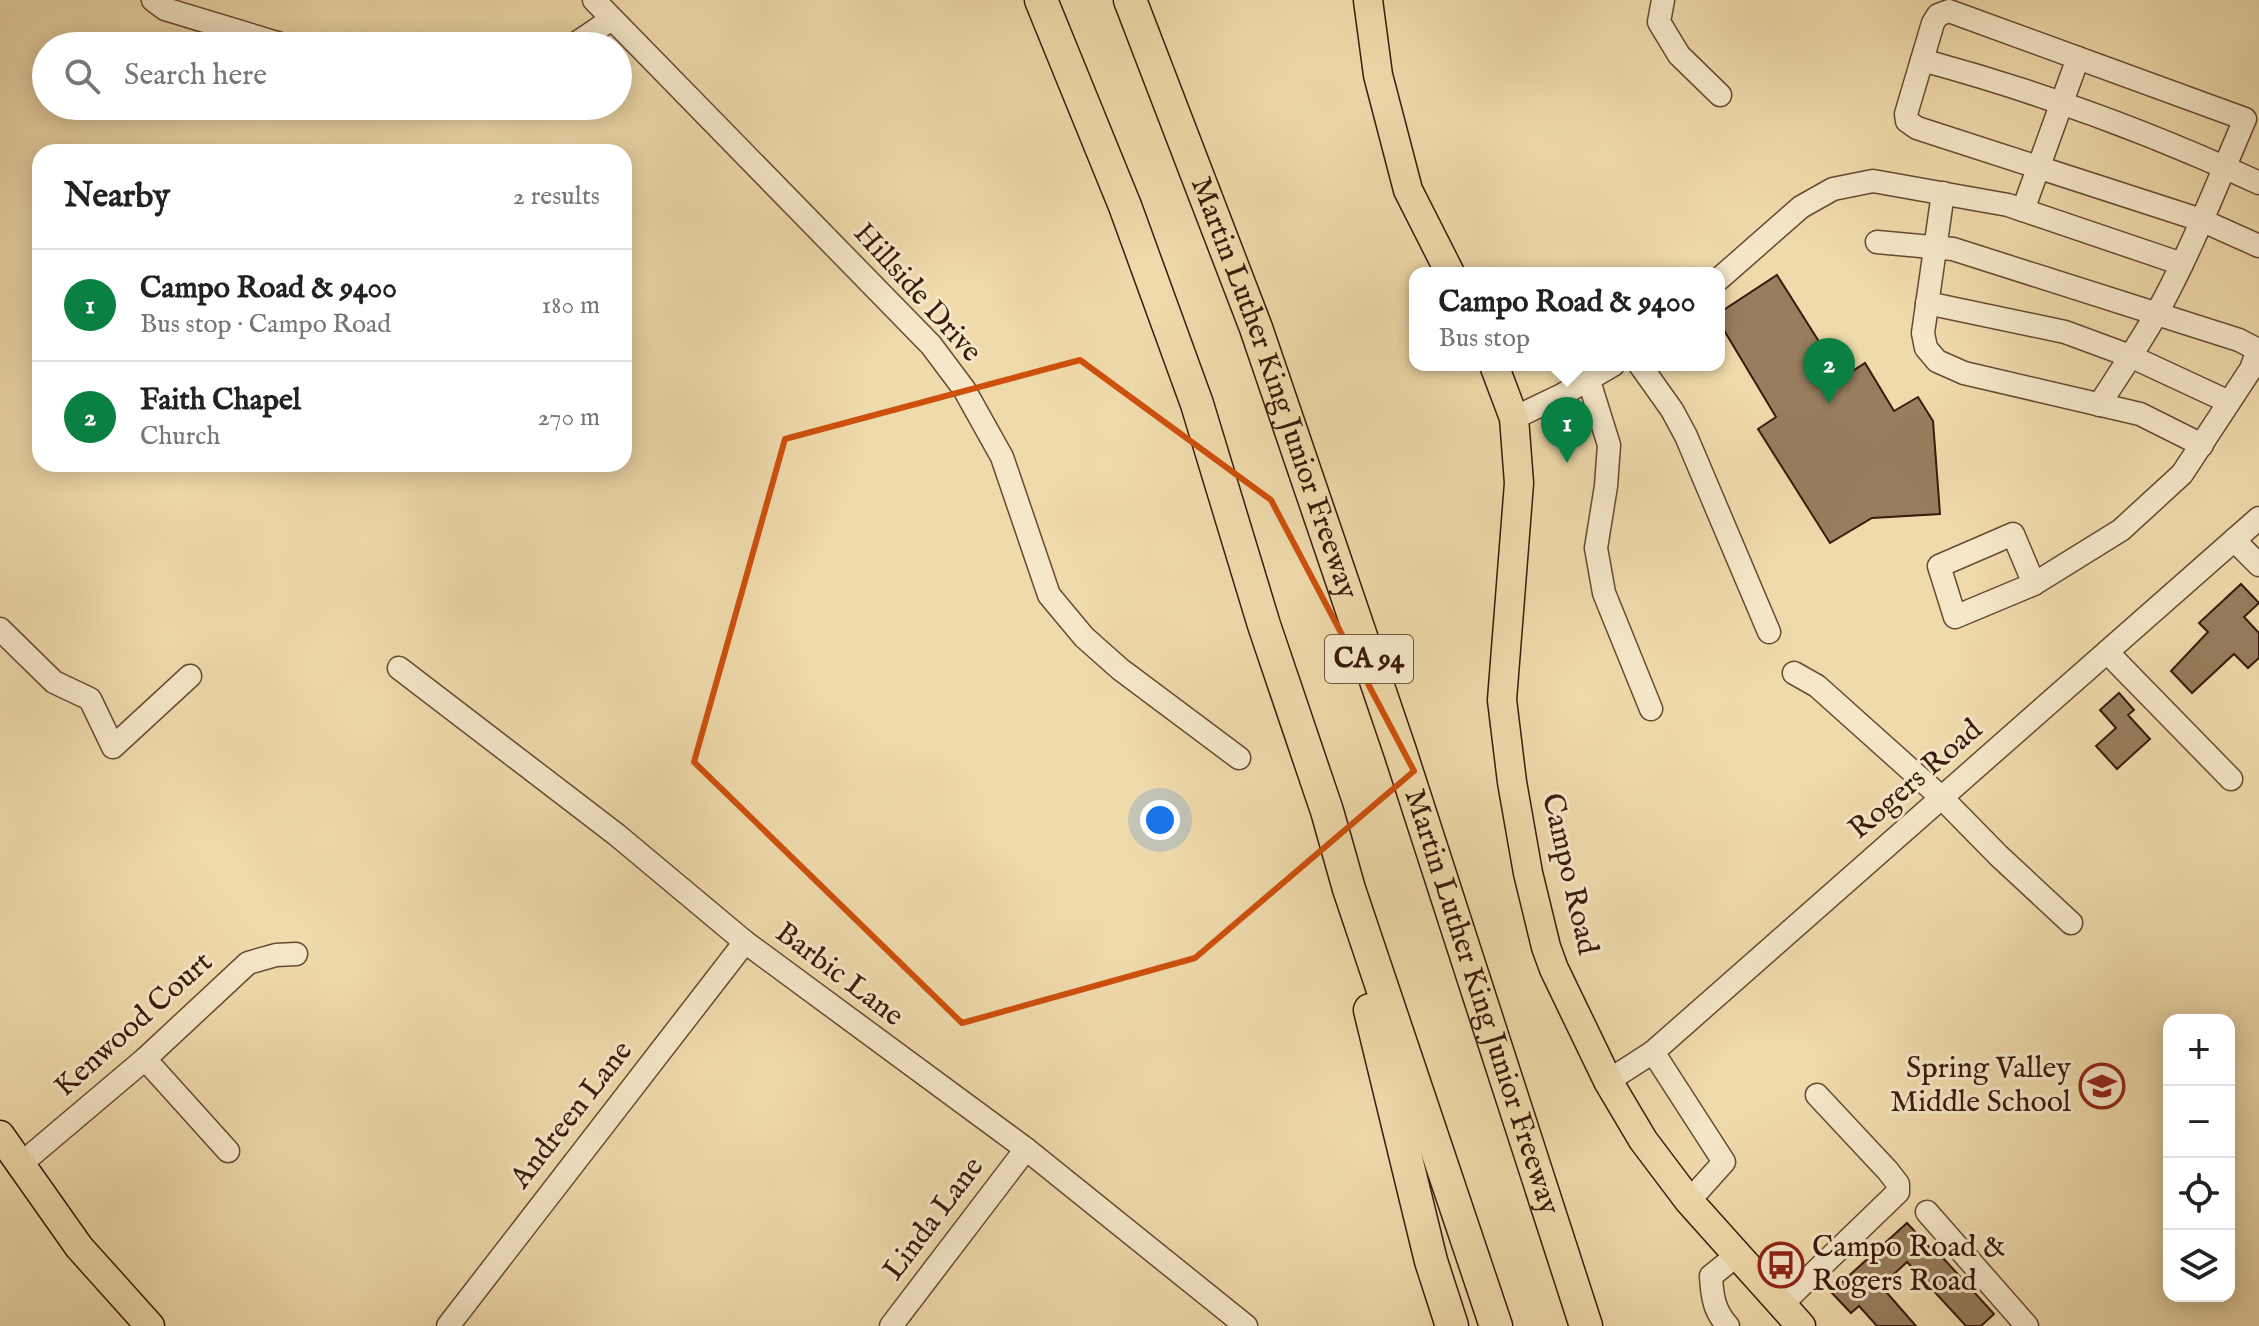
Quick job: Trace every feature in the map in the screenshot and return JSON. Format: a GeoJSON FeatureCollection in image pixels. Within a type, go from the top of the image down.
{"type":"FeatureCollection","features":[{"type":"Feature","properties":{"kind":"highway","name":"CA 94"},"geometry":{"type":"LineString","coordinates":[[1041,0],[1125,206],[1192,390],[1264,625],[1327,811],[1349,889],[1496,1326]]}},
{"type":"Feature","properties":{"kind":"highway","name":"Martin Luther King Junior Freeway"},"geometry":{"type":"LineString","coordinates":[[1130,0],[1261,343],[1400,751],[1586,1326]]}},
{"type":"Feature","properties":{"kind":"highway"},"geometry":{"type":"LineString","coordinates":[[1327,811],[1405,1158],[1431,1261],[1452,1326]]}},
{"type":"Feature","properties":{"kind":"highway"},"geometry":{"type":"LineString","coordinates":[[1565,1262],[1597,1326]]}},
{"type":"Feature","properties":{"kind":"main road"},"geometry":{"type":"LineString","coordinates":[[1368,0],[1378,75],[1408,190],[1447,267]]}},
{"type":"Feature","properties":{"kind":"main road","name":"Campo Road"},"geometry":{"type":"LineString","coordinates":[[1496,371],[1514,418],[1519,483],[1502,700],[1528,873],[1546,947],[1608,1081],[1643,1140],[1689,1201],[1801,1326]]}},
{"type":"Feature","properties":{"kind":"main road"},"geometry":{"type":"LineString","coordinates":[[0,1135],[79,1247],[150,1326]]}},
{"type":"Feature","properties":{"kind":"street"},"geometry":{"type":"LineString","coordinates":[[153,0],[165,9],[241,32]]}},
{"type":"Feature","properties":{"kind":"street","name":"Hillside Drive"},"geometry":{"type":"LineString","coordinates":[[594,0],[625,32]]}},
{"type":"Feature","properties":{"kind":"street"},"geometry":{"type":"LineString","coordinates":[[1663,0],[1659,22],[1679,55],[1720,95]]}},
{"type":"Feature","properties":{"kind":"street"},"geometry":{"type":"LineString","coordinates":[[2099,405],[2156,314],[2182,264],[2201,220],[2224,167],[2252,123],[1949,11],[1938,15],[1906,114],[1907,121],[1917,128],[2201,220],[2259,246]]}},
{"type":"Feature","properties":{"kind":"street"},"geometry":{"type":"LineString","coordinates":[[593,32],[612,19]]}},
{"type":"Feature","properties":{"kind":"street","name":"Hillside Drive"},"geometry":{"type":"LineString","coordinates":[[632,39],[931,345],[964,389],[1002,457],[1049,595],[1084,637],[1120,669],[1239,758]]}},
{"type":"Feature","properties":{"kind":"street"},"geometry":{"type":"LineString","coordinates":[[2023,210],[2078,58]]}},
{"type":"Feature","properties":{"kind":"street"},"geometry":{"type":"LineString","coordinates":[[1922,60],[2062,104],[2259,183]]}},
{"type":"Feature","properties":{"kind":"street"},"geometry":{"type":"LineString","coordinates":[[1725,274],[1801,207],[1833,189],[1873,181],[2008,205],[2182,264]]}},
{"type":"Feature","properties":{"kind":"street"},"geometry":{"type":"LineString","coordinates":[[1943,193],[1923,333],[1926,348],[1937,361],[1964,373],[2140,414],[2202,445]]}},
{"type":"Feature","properties":{"kind":"street"},"geometry":{"type":"LineString","coordinates":[[1877,242],[1953,249],[2239,340],[2258,350],[2251,369],[2182,474],[2121,530],[2034,584]]}},
{"type":"Feature","properties":{"kind":"street"},"geometry":{"type":"LineString","coordinates":[[1927,303],[2065,332],[2130,356],[2229,402]]}},
{"type":"Feature","properties":{"kind":"street"},"geometry":{"type":"LineString","coordinates":[[1514,418],[1604,371]]}},
{"type":"Feature","properties":{"kind":"street"},"geometry":{"type":"LineString","coordinates":[[1644,371],[1686,436],[1769,632]]}},
{"type":"Feature","properties":{"kind":"street"},"geometry":{"type":"LineString","coordinates":[[1589,381],[1609,445],[1596,548],[1604,593],[1651,709]]}},
{"type":"Feature","properties":{"kind":"street","name":"Rogers Road"},"geometry":{"type":"LineString","coordinates":[[1608,1081],[1653,1052],[2259,518]]}},
{"type":"Feature","properties":{"kind":"street"},"geometry":{"type":"LineString","coordinates":[[2234,540],[2259,565]]}},
{"type":"Feature","properties":{"kind":"street"},"geometry":{"type":"LineString","coordinates":[[0,629],[54,682],[90,699],[113,747],[190,676]]}},
{"type":"Feature","properties":{"kind":"street"},"geometry":{"type":"LineString","coordinates":[[2107,652],[2231,779]]}},
{"type":"Feature","properties":{"kind":"street","name":"Barbic Lane"},"geometry":{"type":"LineString","coordinates":[[399,668],[617,835],[745,942],[1026,1149],[1246,1326]]}},
{"type":"Feature","properties":{"kind":"street"},"geometry":{"type":"LineString","coordinates":[[1794,673],[1817,686],[1942,798],[2071,923]]}},
{"type":"Feature","properties":{"kind":"street","name":"Andreen Lane"},"geometry":{"type":"LineString","coordinates":[[448,1326],[745,942]]}},
{"type":"Feature","properties":{"kind":"street","name":"Kenwood Court"},"geometry":{"type":"LineString","coordinates":[[22,1163],[145,1059],[248,963],[276,955],[296,954]]}},
{"type":"Feature","properties":{"kind":"street"},"geometry":{"type":"LineString","coordinates":[[1653,1052],[1724,1162],[1689,1201]]}},
{"type":"Feature","properties":{"kind":"street"},"geometry":{"type":"LineString","coordinates":[[145,1059],[228,1151]]}},
{"type":"Feature","properties":{"kind":"street"},"geometry":{"type":"LineString","coordinates":[[1781,1305],[1898,1192],[1898,1184],[1888,1171],[1817,1095]]}},
{"type":"Feature","properties":{"kind":"street","name":"Linda Lane"},"geometry":{"type":"LineString","coordinates":[[891,1326],[1026,1149]]}},
{"type":"Feature","properties":{"kind":"street"},"geometry":{"type":"LineString","coordinates":[[1927,1212],[2027,1326]]}},
{"type":"Feature","properties":{"kind":"street"},"geometry":{"type":"LineString","coordinates":[[1728,1326],[1712,1299],[1711,1276],[1737,1255]]}},
{"type":"Feature","properties":{"kind":"highlighted area"},"geometry":{"type":"Polygon","coordinates":[[[1080,360],[1271,500],[1414,771],[1195,958],[962,1023],[694,762],[785,439],[1080,360]]]}},
{"type":"Feature","properties":{"kind":"building"},"geometry":{"type":"Polygon","coordinates":[[[1777,275],[1842,378],[1865,363],[1894,411],[1918,397],[1933,421],[1940,514],[1872,518],[1830,543],[1758,429],[1776,417],[1725,332],[1725,309],[1777,275]]]}},
{"type":"Feature","properties":{"kind":"building"},"geometry":{"type":"Polygon","coordinates":[[[2241,584],[2259,603],[2244,617],[2259,633],[2259,658],[2248,668],[2234,654],[2192,693],[2171,671],[2208,632],[2199,623],[2241,584]]]}},
{"type":"Feature","properties":{"kind":"building"},"geometry":{"type":"Polygon","coordinates":[[[2119,693],[2134,710],[2128,715],[2150,739],[2117,769],[2096,746],[2116,728],[2100,710],[2119,693]]]}},
{"type":"Feature","properties":{"kind":"building"},"geometry":{"type":"Polygon","coordinates":[[[1907,1223],[1994,1314],[1981,1326],[1966,1326],[1907,1262],[1881,1286],[1916,1326],[1877,1326],[1859,1306],[1851,1313],[1831,1292],[1907,1223]]]}},
{"type":"Feature","properties":{"kind":"place","name":"Faith Chapel"},"geometry":{"type":"Point","coordinates":[1829,404]}},
{"type":"Feature","properties":{"kind":"place","name":"Campo Road & 9400"},"geometry":{"type":"Point","coordinates":[1567,463]}},
{"type":"Feature","properties":{"kind":"place","name":"Spring Valley Middle School"},"geometry":{"type":"Point","coordinates":[2102,1086]}},
{"type":"Feature","properties":{"kind":"place","name":"Campo Road & Rogers Road"},"geometry":{"type":"Point","coordinates":[1781,1265]}}]}
